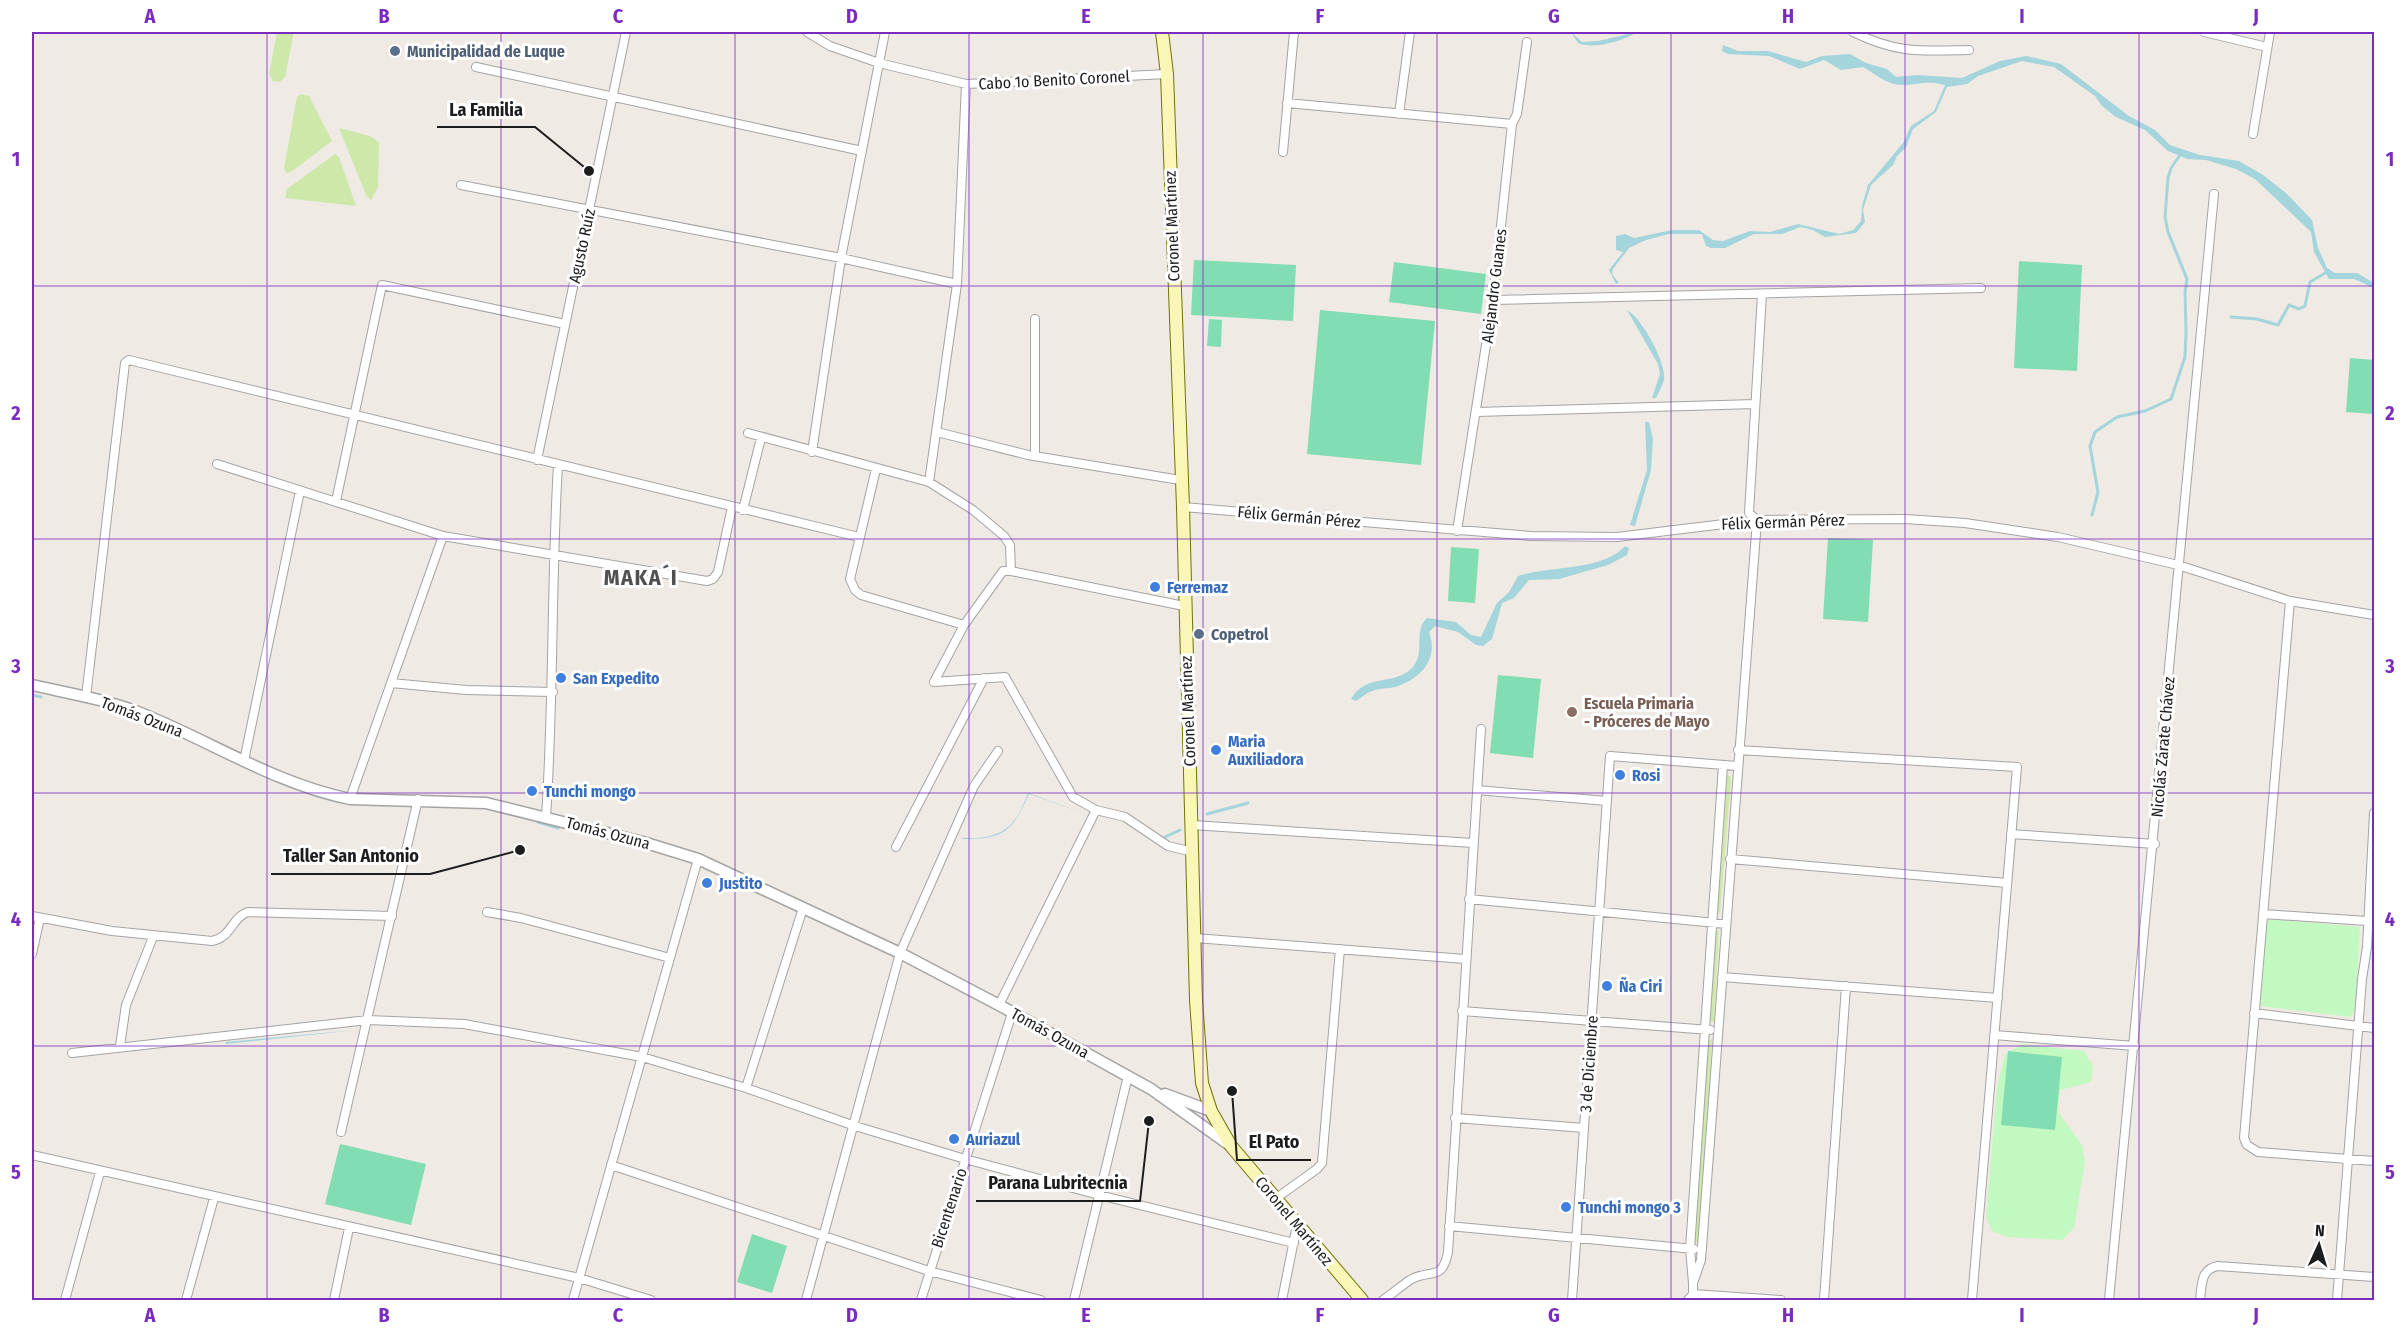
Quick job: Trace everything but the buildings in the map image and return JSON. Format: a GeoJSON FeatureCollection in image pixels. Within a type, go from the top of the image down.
{"type":"FeatureCollection","features":[{"type":"Feature","properties":{"kind":"main road","name":"Coronel Martínez"},"geometry":{"type":"LineString","coordinates":[[1162,32],[1167,74],[1180,480],[1183,507],[1198,1045],[1202,1083],[1211,1111],[1231,1146],[1362,1300]]}},
{"type":"Feature","properties":{"kind":"street","name":"Agusto Ruíz"},"geometry":{"type":"LineString","coordinates":[[537,460],[626,32]]}},
{"type":"Feature","properties":{"kind":"street","name":"Cabo 1o Benito Coronel"},"geometry":{"type":"LineString","coordinates":[[807,32],[830,46],[879,63],[966,84],[1167,74]]}},
{"type":"Feature","properties":{"kind":"street"},"geometry":{"type":"LineString","coordinates":[[812,452],[841,258],[885,32]]}},
{"type":"Feature","properties":{"kind":"street"},"geometry":{"type":"LineString","coordinates":[[1283,152],[1294,32]]}},
{"type":"Feature","properties":{"kind":"street"},"geometry":{"type":"LineString","coordinates":[[1400,114],[1410,32]]}},
{"type":"Feature","properties":{"kind":"street"},"geometry":{"type":"LineString","coordinates":[[1853,32],[1888,48],[1906,51],[1969,50]]}},
{"type":"Feature","properties":{"kind":"street"},"geometry":{"type":"LineString","coordinates":[[2204,32],[2267,47]]}},
{"type":"Feature","properties":{"kind":"street"},"geometry":{"type":"LineString","coordinates":[[2253,134],[2270,32]]}},
{"type":"Feature","properties":{"kind":"street","name":"Alejandro Guanes"},"geometry":{"type":"LineString","coordinates":[[1457,531],[1493,300],[1512,124],[1517,114],[1527,42]]}},
{"type":"Feature","properties":{"kind":"street"},"geometry":{"type":"LineString","coordinates":[[476,67],[862,151]]}},
{"type":"Feature","properties":{"kind":"street"},"geometry":{"type":"LineString","coordinates":[[930,482],[957,284],[966,84]]}},
{"type":"Feature","properties":{"kind":"street"},"geometry":{"type":"LineString","coordinates":[[1287,103],[1512,124]]}},
{"type":"Feature","properties":{"kind":"street"},"geometry":{"type":"LineString","coordinates":[[461,185],[841,258],[957,284]]}},
{"type":"Feature","properties":{"kind":"street","name":"Nicolás Zárate Chávez"},"geometry":{"type":"LineString","coordinates":[[2109,1300],[2155,844],[2178,565],[2214,194]]}},
{"type":"Feature","properties":{"kind":"street"},"geometry":{"type":"LineString","coordinates":[[336,501],[382,285],[566,324]]}},
{"type":"Feature","properties":{"kind":"street"},"geometry":{"type":"LineString","coordinates":[[1493,300],[1981,288]]}},
{"type":"Feature","properties":{"kind":"street"},"geometry":{"type":"LineString","coordinates":[[1762,294],[1749,513],[1756,520],[1702,1250],[1690,1297],[1781,1300]]}},
{"type":"Feature","properties":{"kind":"street"},"geometry":{"type":"LineString","coordinates":[[1035,319],[1035,456]]}},
{"type":"Feature","properties":{"kind":"street"},"geometry":{"type":"LineString","coordinates":[[86,697],[125,363],[133,360],[159,369],[859,537]]}},
{"type":"Feature","properties":{"kind":"street"},"geometry":{"type":"LineString","coordinates":[[1477,412],[1755,404]]}},
{"type":"Feature","properties":{"kind":"street"},"geometry":{"type":"LineString","coordinates":[[936,432],[1035,456],[1180,480]]}},
{"type":"Feature","properties":{"kind":"street"},"geometry":{"type":"LineString","coordinates":[[747,433],[930,482],[972,510],[1004,536],[1010,545],[1011,571]]}},
{"type":"Feature","properties":{"kind":"street"},"geometry":{"type":"LineString","coordinates":[[743,510],[761,438]]}},
{"type":"Feature","properties":{"kind":"street"},"geometry":{"type":"LineString","coordinates":[[217,464],[443,536],[708,581],[718,572],[732,507]]}},
{"type":"Feature","properties":{"kind":"street"},"geometry":{"type":"LineString","coordinates":[[546,817],[553,692],[553,554],[558,465]]}},
{"type":"Feature","properties":{"kind":"street"},"geometry":{"type":"LineString","coordinates":[[876,469],[850,579],[855,590],[861,596],[964,626]]}},
{"type":"Feature","properties":{"kind":"street"},"geometry":{"type":"LineString","coordinates":[[244,761],[300,491]]}},
{"type":"Feature","properties":{"kind":"street","name":"Félix Germán Pérez"},"geometry":{"type":"LineString","coordinates":[[1183,507],[1457,531],[1617,537],[1756,520],[1905,519],[1965,523],[2058,537],[2178,565],[2290,601],[2374,615]]}},
{"type":"Feature","properties":{"kind":"street"},"geometry":{"type":"LineString","coordinates":[[350,799],[443,536]]}},
{"type":"Feature","properties":{"kind":"street"},"geometry":{"type":"LineString","coordinates":[[1184,606],[1003,571],[964,626],[934,682],[1001,676],[1008,680],[1073,797],[1096,810],[1125,817],[1168,846],[1193,852]]}},
{"type":"Feature","properties":{"kind":"street"},"geometry":{"type":"LineString","coordinates":[[2290,601],[2244,1129],[2247,1145],[2258,1152],[2374,1161]]}},
{"type":"Feature","properties":{"kind":"street"},"geometry":{"type":"LineString","coordinates":[[896,847],[984,678]]}},
{"type":"Feature","properties":{"kind":"street"},"geometry":{"type":"LineString","coordinates":[[391,683],[466,690],[553,692]]}},
{"type":"Feature","properties":{"kind":"street","name":"Tomás Ozuna"},"geometry":{"type":"LineString","coordinates":[[32,685],[86,697],[137,712],[309,788],[350,799],[486,803],[698,859],[900,953],[999,1005],[1151,1089],[1231,1146]]}},
{"type":"Feature","properties":{"kind":"street"},"geometry":{"type":"LineString","coordinates":[[1383,1300],[1411,1280],[1441,1271],[1447,1260],[1481,729]]}},
{"type":"Feature","properties":{"kind":"street"},"geometry":{"type":"LineString","coordinates":[[1738,750],[2017,767],[1972,1300]]}},
{"type":"Feature","properties":{"kind":"street"},"geometry":{"type":"LineString","coordinates":[[806,1300],[900,953],[974,786],[998,751]]}},
{"type":"Feature","properties":{"kind":"street","name":"3 de Diciembre"},"geometry":{"type":"LineString","coordinates":[[1572,1300],[1610,756],[1723,765]]}},
{"type":"Feature","properties":{"kind":"street"},"geometry":{"type":"LineString","coordinates":[[1693,1283],[1690,1248],[1723,765],[1737,766]]}},
{"type":"Feature","properties":{"kind":"street"},"geometry":{"type":"LineString","coordinates":[[1477,790],[1607,801]]}},
{"type":"Feature","properties":{"kind":"street"},"geometry":{"type":"LineString","coordinates":[[341,1132],[393,916],[418,800]]}},
{"type":"Feature","properties":{"kind":"street"},"geometry":{"type":"LineString","coordinates":[[999,1005],[1096,810]]}},
{"type":"Feature","properties":{"kind":"street"},"geometry":{"type":"LineString","coordinates":[[2337,1300],[2367,947],[2374,813]]}},
{"type":"Feature","properties":{"kind":"street"},"geometry":{"type":"LineString","coordinates":[[1192,825],[1473,843]]}},
{"type":"Feature","properties":{"kind":"street"},"geometry":{"type":"LineString","coordinates":[[2011,834],[2155,844]]}},
{"type":"Feature","properties":{"kind":"street"},"geometry":{"type":"LineString","coordinates":[[573,1300],[698,859]]}},
{"type":"Feature","properties":{"kind":"street"},"geometry":{"type":"LineString","coordinates":[[1730,859],[2007,883]]}},
{"type":"Feature","properties":{"kind":"street"},"geometry":{"type":"LineString","coordinates":[[1469,899],[1726,924]]}},
{"type":"Feature","properties":{"kind":"street"},"geometry":{"type":"LineString","coordinates":[[746,1088],[803,908]]}},
{"type":"Feature","properties":{"kind":"street"},"geometry":{"type":"LineString","coordinates":[[32,954],[36,917],[153,937],[218,940],[226,936],[241,915],[248,912],[393,916]]}},
{"type":"Feature","properties":{"kind":"street"},"geometry":{"type":"LineString","coordinates":[[487,912],[521,918],[670,958]]}},
{"type":"Feature","properties":{"kind":"street"},"geometry":{"type":"LineString","coordinates":[[2263,914],[2367,921]]}},
{"type":"Feature","properties":{"kind":"street"},"geometry":{"type":"LineString","coordinates":[[120,1046],[126,1005],[153,937]]}},
{"type":"Feature","properties":{"kind":"street"},"geometry":{"type":"LineString","coordinates":[[1195,938],[1465,959]]}},
{"type":"Feature","properties":{"kind":"street"},"geometry":{"type":"LineString","coordinates":[[1275,1199],[1322,1163],[1340,949]]}},
{"type":"Feature","properties":{"kind":"street"},"geometry":{"type":"LineString","coordinates":[[1722,977],[1998,998]]}},
{"type":"Feature","properties":{"kind":"street"},"geometry":{"type":"LineString","coordinates":[[1824,1300],[1846,986]]}},
{"type":"Feature","properties":{"kind":"street"},"geometry":{"type":"LineString","coordinates":[[1462,1011],[1718,1030]]}},
{"type":"Feature","properties":{"kind":"street","name":"Bicentenario"},"geometry":{"type":"LineString","coordinates":[[921,1300],[1012,1013]]}},
{"type":"Feature","properties":{"kind":"street"},"geometry":{"type":"LineString","coordinates":[[2254,1013],[2359,1024],[2374,1028]]}},
{"type":"Feature","properties":{"kind":"street"},"geometry":{"type":"LineString","coordinates":[[72,1053],[368,1020],[464,1024],[642,1057],[965,1159],[1294,1243]]}},
{"type":"Feature","properties":{"kind":"street"},"geometry":{"type":"LineString","coordinates":[[1995,1035],[2135,1046]]}},
{"type":"Feature","properties":{"kind":"street"},"geometry":{"type":"LineString","coordinates":[[1074,1300],[1128,1076]]}},
{"type":"Feature","properties":{"kind":"street","name":"Tomás Ozuna"},"geometry":{"type":"LineString","coordinates":[[1151,1089],[1211,1111]]}},
{"type":"Feature","properties":{"kind":"street"},"geometry":{"type":"LineString","coordinates":[[1455,1118],[1584,1128]]}},
{"type":"Feature","properties":{"kind":"street"},"geometry":{"type":"LineString","coordinates":[[32,1155],[214,1198],[579,1278],[651,1300]]}},
{"type":"Feature","properties":{"kind":"street"},"geometry":{"type":"LineString","coordinates":[[611,1165],[929,1271],[1041,1300]]}},
{"type":"Feature","properties":{"kind":"street"},"geometry":{"type":"LineString","coordinates":[[65,1300],[100,1172]]}},
{"type":"Feature","properties":{"kind":"street"},"geometry":{"type":"LineString","coordinates":[[186,1300],[214,1198]]}},
{"type":"Feature","properties":{"kind":"street"},"geometry":{"type":"LineString","coordinates":[[1282,1300],[1298,1225]]}},
{"type":"Feature","properties":{"kind":"street"},"geometry":{"type":"LineString","coordinates":[[1449,1226],[1702,1250]]}},
{"type":"Feature","properties":{"kind":"street"},"geometry":{"type":"LineString","coordinates":[[334,1300],[349,1228]]}},
{"type":"Feature","properties":{"kind":"street"},"geometry":{"type":"LineString","coordinates":[[2200,1300],[2204,1274],[2213,1267],[2374,1277]]}},
{"type":"Feature","properties":{"kind":"green space"},"geometry":{"type":"Polygon","coordinates":[[[277,32],[294,32],[285,77],[280,82],[273,81],[269,74],[277,32]]]}},
{"type":"Feature","properties":{"kind":"green space"},"geometry":{"type":"Polygon","coordinates":[[[301,94],[309,96],[332,141],[291,172],[286,173],[284,168],[297,97],[301,94]]]}},
{"type":"Feature","properties":{"kind":"green space"},"geometry":{"type":"Polygon","coordinates":[[[339,128],[370,136],[379,142],[378,187],[371,200],[366,195],[339,128]]]}},
{"type":"Feature","properties":{"kind":"green space"},"geometry":{"type":"Polygon","coordinates":[[[335,154],[339,157],[356,206],[285,198],[287,189],[335,154]]]}},
{"type":"Feature","properties":{"kind":"green space"},"geometry":{"type":"Polygon","coordinates":[[[1194,260],[1296,265],[1293,321],[1191,315],[1194,260]]]}},
{"type":"Feature","properties":{"kind":"green space"},"geometry":{"type":"Polygon","coordinates":[[[2019,261],[2082,265],[2077,371],[2014,368],[2019,261]]]}},
{"type":"Feature","properties":{"kind":"green space"},"geometry":{"type":"Polygon","coordinates":[[[1394,262],[1486,274],[1481,314],[1389,302],[1394,262]]]}},
{"type":"Feature","properties":{"kind":"green space"},"geometry":{"type":"Polygon","coordinates":[[[1320,310],[1435,321],[1421,465],[1307,454],[1320,310]]]}},
{"type":"Feature","properties":{"kind":"green space"},"geometry":{"type":"Polygon","coordinates":[[[1209,319],[1222,320],[1221,347],[1207,346],[1209,319]]]}},
{"type":"Feature","properties":{"kind":"green space"},"geometry":{"type":"Polygon","coordinates":[[[2350,358],[2374,360],[2374,414],[2346,412],[2350,358]]]}},
{"type":"Feature","properties":{"kind":"green space"},"geometry":{"type":"Polygon","coordinates":[[[1828,538],[1873,540],[1868,622],[1823,619],[1828,538]]]}},
{"type":"Feature","properties":{"kind":"green space"},"geometry":{"type":"Polygon","coordinates":[[[1451,547],[1479,549],[1475,603],[1448,601],[1451,547]]]}},
{"type":"Feature","properties":{"kind":"green space"},"geometry":{"type":"Polygon","coordinates":[[[1498,675],[1541,679],[1533,758],[1490,753],[1498,675]]]}},
{"type":"Feature","properties":{"kind":"green space"},"geometry":{"type":"Polygon","coordinates":[[[1727,775],[1731,777],[1720,913],[1717,912],[1727,775]]]}},
{"type":"Feature","properties":{"kind":"green space"},"geometry":{"type":"Polygon","coordinates":[[[2270,919],[2360,927],[2355,1010],[2351,1017],[2260,1006],[2266,922],[2270,919]]]}},
{"type":"Feature","properties":{"kind":"green space"},"geometry":{"type":"Polygon","coordinates":[[[1719,930],[1714,1021],[1710,1022],[1716,931],[1719,930]]]}},
{"type":"Feature","properties":{"kind":"green space"},"geometry":{"type":"Polygon","coordinates":[[[1712,1039],[1699,1241],[1695,1243],[1708,1040],[1712,1039]]]}},
{"type":"Feature","properties":{"kind":"green space"},"geometry":{"type":"Polygon","coordinates":[[[2022,1044],[2084,1051],[2093,1066],[2091,1082],[2060,1090],[2058,1112],[2082,1145],[2085,1162],[2074,1228],[2062,1240],[2008,1237],[1992,1231],[1986,1217],[1997,1087],[2005,1055],[2022,1044]]]}},
{"type":"Feature","properties":{"kind":"green space"},"geometry":{"type":"Polygon","coordinates":[[[2008,1051],[2062,1057],[2055,1130],[2001,1125],[2008,1051]]]}},
{"type":"Feature","properties":{"kind":"green space"},"geometry":{"type":"Polygon","coordinates":[[[340,1144],[426,1164],[411,1225],[325,1204],[340,1144]]]}},
{"type":"Feature","properties":{"kind":"green space"},"geometry":{"type":"Polygon","coordinates":[[[752,1234],[787,1246],[772,1293],[737,1282],[752,1234]]]}},
{"type":"Feature","properties":{"kind":"water"},"geometry":{"type":"Polygon","coordinates":[[[1571,32],[1582,42],[1598,41],[1637,32],[1616,41],[1592,46],[1578,43],[1571,32]]]}},
{"type":"Feature","properties":{"kind":"water"},"geometry":{"type":"Polygon","coordinates":[[[1723,45],[1738,51],[1768,51],[1806,62],[1822,56],[1850,54],[1866,63],[1887,69],[1896,77],[1918,75],[1962,78],[2000,61],[2026,56],[2061,64],[2129,116],[2155,130],[2170,145],[2200,155],[2239,161],[2263,175],[2286,193],[2312,220],[2318,248],[2327,268],[2335,273],[2357,273],[2374,283],[2374,288],[2354,279],[2329,279],[2314,252],[2311,232],[2255,179],[2236,169],[2206,160],[2187,159],[2168,151],[2145,130],[2116,117],[2102,106],[2095,96],[2054,67],[2022,61],[1978,76],[1967,84],[1947,87],[1936,112],[1913,129],[1906,147],[1897,156],[1893,165],[1871,185],[1863,210],[1865,222],[1856,233],[1825,237],[1813,230],[1800,227],[1782,234],[1754,234],[1725,248],[1706,246],[1702,234],[1669,234],[1646,240],[1629,248],[1613,269],[1612,274],[1619,283],[1616,284],[1609,270],[1623,252],[1616,250],[1616,236],[1625,234],[1634,238],[1672,230],[1699,230],[1713,240],[1723,241],[1750,231],[1770,232],[1798,224],[1839,234],[1853,230],[1861,221],[1862,206],[1868,185],[1903,143],[1911,126],[1934,111],[1945,85],[1928,83],[1897,85],[1863,67],[1841,70],[1824,60],[1800,69],[1769,56],[1728,54],[1722,51],[1723,45]]]}},
{"type":"Feature","properties":{"kind":"water"},"geometry":{"type":"Polygon","coordinates":[[[1627,310],[1633,314],[1652,341],[1664,372],[1664,380],[1656,398],[1652,398],[1660,374],[1658,364],[1627,310]]]}},
{"type":"Feature","properties":{"kind":"water"},"geometry":{"type":"Polygon","coordinates":[[[1645,422],[1649,422],[1653,439],[1651,470],[1635,526],[1630,525],[1647,470],[1645,422]]]}},
{"type":"Feature","properties":{"kind":"water"},"geometry":{"type":"Polygon","coordinates":[[[1625,546],[1629,548],[1627,555],[1608,565],[1559,579],[1529,580],[1514,598],[1502,603],[1492,639],[1483,646],[1476,645],[1458,632],[1435,626],[1429,632],[1432,651],[1426,667],[1420,673],[1413,679],[1395,687],[1377,689],[1356,701],[1351,699],[1364,686],[1396,677],[1411,669],[1418,657],[1420,630],[1427,618],[1456,622],[1471,635],[1481,637],[1497,603],[1509,592],[1518,576],[1590,564],[1616,554],[1625,546]]]}},
{"type":"Feature","properties":{"kind":"water"},"geometry":{"type":"Polygon","coordinates":[[[1028,793],[1089,815],[1029,794],[1017,817],[1005,831],[987,838],[960,839],[989,836],[1005,829],[1016,818],[1028,793]]]}},
{"type":"Feature","properties":{"kind":"water"},"geometry":{"type":"Polygon","coordinates":[[[356,1030],[226,1044],[225,1042],[356,1030]]]}},
{"type":"Feature","properties":{"kind":"waterway"},"geometry":{"type":"LineString","coordinates":[[2092,515],[2098,492],[2090,446],[2095,432],[2117,417],[2145,411],[2171,399],[2185,357],[2187,279],[2168,232],[2165,217],[2168,178],[2171,168],[2180,155]]}},
{"type":"Feature","properties":{"kind":"waterway"},"geometry":{"type":"LineString","coordinates":[[2231,317],[2257,319],[2278,325],[2289,305],[2299,309],[2305,306],[2310,282],[2327,272]]}},
{"type":"Feature","properties":{"kind":"waterway"},"geometry":{"type":"LineString","coordinates":[[32,695],[41,697]]}},
{"type":"Feature","properties":{"kind":"waterway"},"geometry":{"type":"LineString","coordinates":[[1207,814],[1248,803]]}},
{"type":"Feature","properties":{"kind":"waterway"},"geometry":{"type":"LineString","coordinates":[[538,822],[558,828]]}},
{"type":"Feature","properties":{"kind":"waterway"},"geometry":{"type":"LineString","coordinates":[[1165,837],[1180,830]]}},
{"type":"Feature","properties":{"kind":"place","name":"Municipalidad de Luque"},"geometry":{"type":"Point","coordinates":[395,51]}},
{"type":"Feature","properties":{"kind":"place","name":"La Familia"},"geometry":{"type":"Point","coordinates":[589,171]}},
{"type":"Feature","properties":{"kind":"place","name":"Ferremaz"},"geometry":{"type":"Point","coordinates":[1155,587]}},
{"type":"Feature","properties":{"kind":"place","name":"Copetrol"},"geometry":{"type":"Point","coordinates":[1199,634]}},
{"type":"Feature","properties":{"kind":"place","name":"San Expedito"},"geometry":{"type":"Point","coordinates":[561,678]}},
{"type":"Feature","properties":{"kind":"place","name":"Escuela Primaria - Próceres de Mayo"},"geometry":{"type":"Point","coordinates":[1572,712]}},
{"type":"Feature","properties":{"kind":"place","name":"Maria Auxiliadora"},"geometry":{"type":"Point","coordinates":[1216,750]}},
{"type":"Feature","properties":{"kind":"place","name":"Rosi"},"geometry":{"type":"Point","coordinates":[1620,775]}},
{"type":"Feature","properties":{"kind":"place","name":"Tunchi mongo"},"geometry":{"type":"Point","coordinates":[532,791]}},
{"type":"Feature","properties":{"kind":"place","name":"Taller San Antonio"},"geometry":{"type":"Point","coordinates":[520,850]}},
{"type":"Feature","properties":{"kind":"place","name":"Justito"},"geometry":{"type":"Point","coordinates":[707,883]}},
{"type":"Feature","properties":{"kind":"place","name":"Ña Ciri"},"geometry":{"type":"Point","coordinates":[1607,986]}},
{"type":"Feature","properties":{"kind":"place","name":"El Pato"},"geometry":{"type":"Point","coordinates":[1232,1091]}},
{"type":"Feature","properties":{"kind":"place","name":"Parana Lubritecnia"},"geometry":{"type":"Point","coordinates":[1149,1121]}},
{"type":"Feature","properties":{"kind":"place","name":"Auriazul"},"geometry":{"type":"Point","coordinates":[954,1139]}},
{"type":"Feature","properties":{"kind":"place","name":"Tunchi mongo 3"},"geometry":{"type":"Point","coordinates":[1566,1207]}},
{"type":"Feature","properties":{"kind":"district","name":"MAKA´I"},"geometry":{"type":"Point","coordinates":[641,577]}}]}
